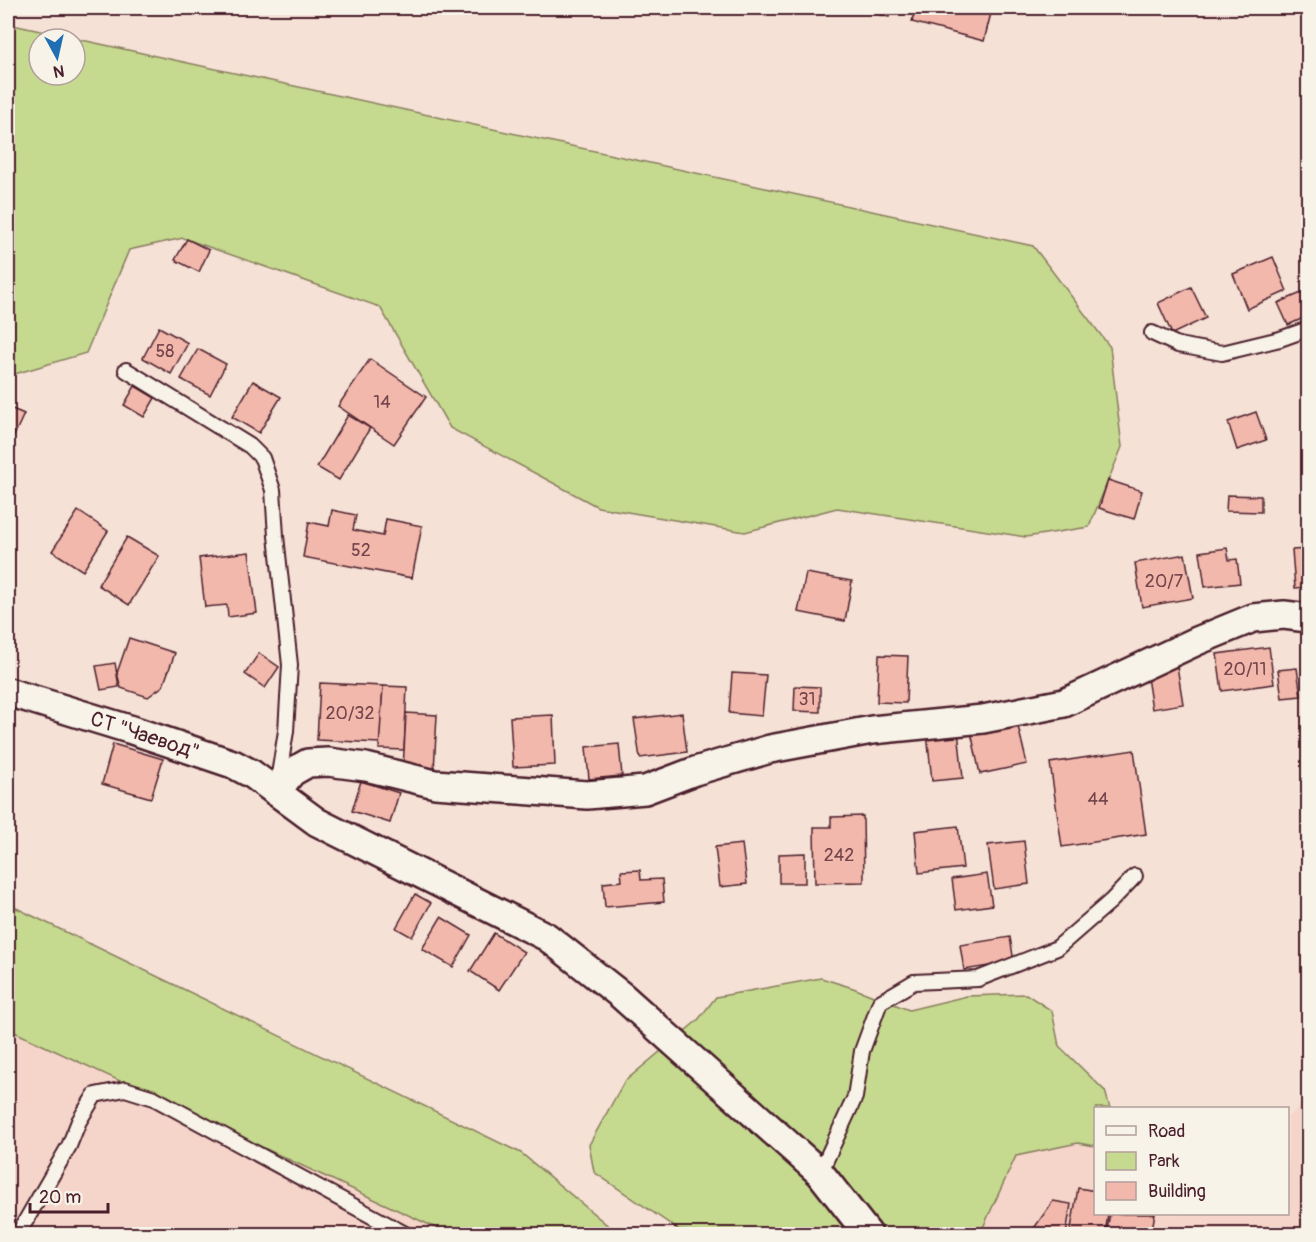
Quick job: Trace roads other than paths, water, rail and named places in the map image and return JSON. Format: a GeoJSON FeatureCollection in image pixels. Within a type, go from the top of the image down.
{"type":"FeatureCollection","features":[{"type":"Feature","properties":{"kind":"street"},"geometry":{"type":"LineString","coordinates":[[276,792],[292,772],[308,763],[328,762],[366,767],[435,784],[587,795],[645,790],[694,771],[770,749],[872,730],[983,719],[1065,703],[1197,641],[1253,618],[1284,615],[1308,618]]}},
{"type":"Feature","properties":{"kind":"street","name":"СТ \"Чаевод\""},"geometry":{"type":"LineString","coordinates":[[8,692],[233,764],[317,822],[547,937],[622,996],[820,1173],[868,1234]]}},
{"type":"Feature","properties":{"kind":"lane"},"geometry":{"type":"LineString","coordinates":[[1152,333],[1178,345],[1222,353],[1280,339],[1308,329]]}},
{"type":"Feature","properties":{"kind":"lane"},"geometry":{"type":"LineString","coordinates":[[126,370],[250,446],[262,458],[268,474],[273,490],[290,665],[286,731],[276,792]]}},
{"type":"Feature","properties":{"kind":"lane"},"geometry":{"type":"LineString","coordinates":[[820,1173],[855,1096],[862,1052],[880,1002],[914,982],[978,979],[1057,948],[1111,901],[1135,876]]}},
{"type":"Feature","properties":{"kind":"lane"},"geometry":{"type":"LineString","coordinates":[[18,1234],[69,1146],[79,1121],[94,1095],[125,1089],[154,1098],[405,1234]]}}]}
